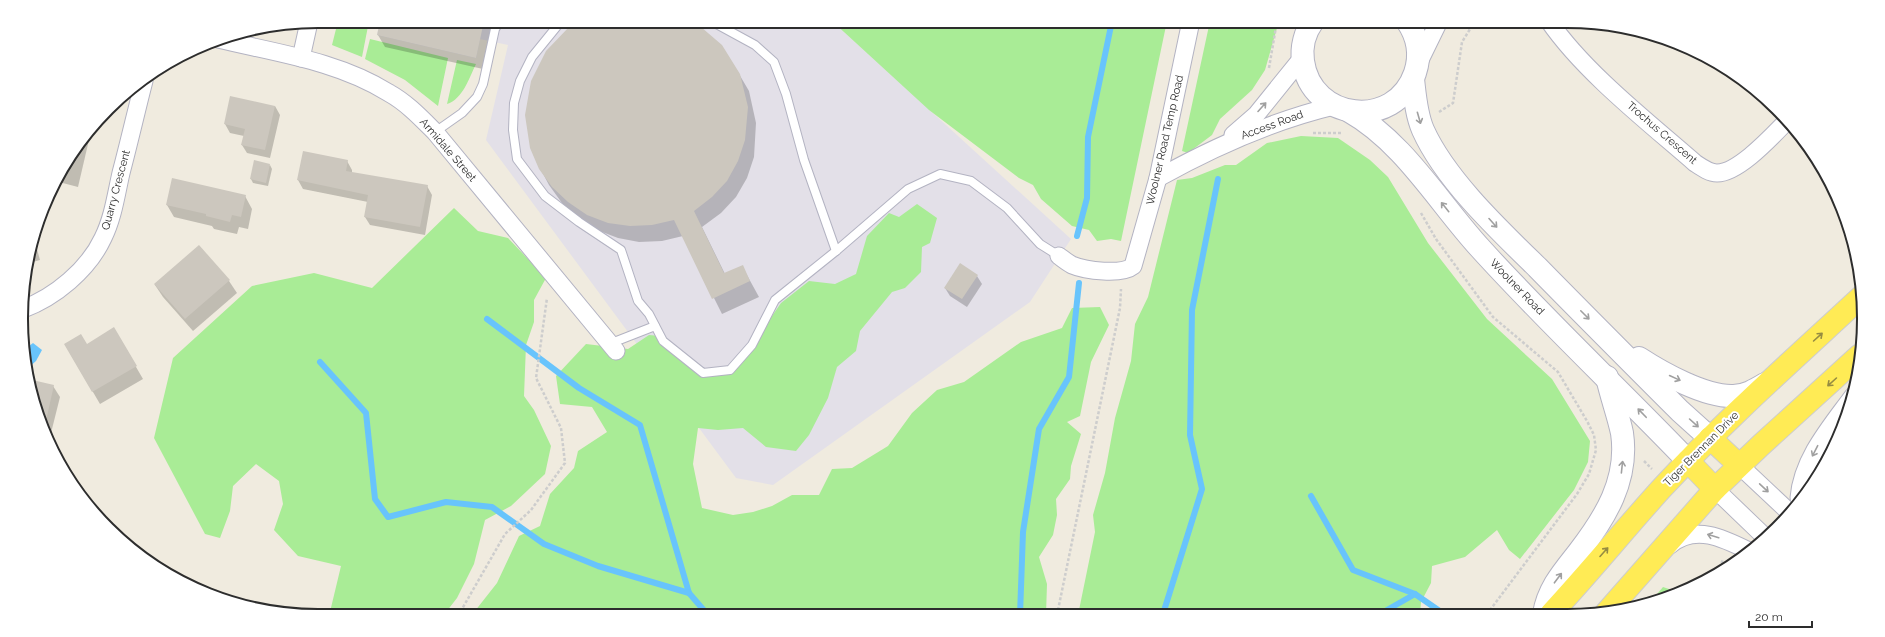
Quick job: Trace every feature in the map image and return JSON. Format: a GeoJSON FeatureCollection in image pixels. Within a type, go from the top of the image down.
{"type":"FeatureCollection","features":[{"type":"Feature","properties":{"kind":"main road"},"geometry":{"type":"LineString","coordinates":[[1411,28],[1417,43],[1418,54],[1414,74],[1418,116],[1422,128],[1442,162],[1495,226],[1680,411],[1739,465]]}},
{"type":"Feature","properties":{"kind":"main road","name":"Woolner Road"},"geometry":{"type":"LineString","coordinates":[[1306,35],[1306,74],[1311,85],[1321,97],[1374,127],[1397,150],[1481,249],[1688,461]]}},
{"type":"Feature","properties":{"kind":"main road"},"geometry":{"type":"LineString","coordinates":[[1341,108],[1368,112],[1385,107],[1400,96],[1414,74]]}},
{"type":"Feature","properties":{"kind":"main road","name":"Tiger Brennan Drive"},"geometry":{"type":"LineString","coordinates":[[1555,609],[1601,555],[1710,438],[1768,382],[1856,301]]}},
{"type":"Feature","properties":{"kind":"main road"},"geometry":{"type":"LineString","coordinates":[[1616,347],[1678,380],[1722,395],[1743,395],[1768,382]]}},
{"type":"Feature","properties":{"kind":"main road"},"geometry":{"type":"LineString","coordinates":[[1613,605],[1715,489],[1739,465],[1854,360]]}},
{"type":"Feature","properties":{"kind":"main road"},"geometry":{"type":"LineString","coordinates":[[1544,609],[1545,604],[1555,582],[1585,544],[1610,507],[1621,473],[1623,453],[1622,434],[1607,377]]}},
{"type":"Feature","properties":{"kind":"main road"},"geometry":{"type":"LineString","coordinates":[[1688,461],[1715,489]]}},
{"type":"Feature","properties":{"kind":"street","name":"Woolner Road Temp Road"},"geometry":{"type":"LineString","coordinates":[[1123,272],[1133,266],[1136,258],[1158,178],[1189,28]]}},
{"type":"Feature","properties":{"kind":"street"},"geometry":{"type":"LineString","coordinates":[[1414,74],[1436,28]]}},
{"type":"Feature","properties":{"kind":"street","name":"Trochus Crescent"},"geometry":{"type":"LineString","coordinates":[[1554,28],[1568,46],[1599,77],[1695,163],[1708,170],[1717,173],[1727,171],[1738,165],[1783,125]]}},
{"type":"Feature","properties":{"kind":"street"},"geometry":{"type":"LineString","coordinates":[[301,58],[308,29]]}},
{"type":"Feature","properties":{"kind":"street","name":"Access Road"},"geometry":{"type":"LineString","coordinates":[[1211,150],[1245,125],[1276,92],[1306,35]]}},
{"type":"Feature","properties":{"kind":"street","name":"Armidale Street"},"geometry":{"type":"LineString","coordinates":[[230,42],[301,58],[338,69],[375,84],[410,107],[435,132],[612,347]]}},
{"type":"Feature","properties":{"kind":"street","name":"Quarry Crescent"},"geometry":{"type":"LineString","coordinates":[[29,307],[40,302],[60,288],[87,262],[102,239],[112,213],[142,88]]}},
{"type":"Feature","properties":{"kind":"street","name":"Access Road"},"geometry":{"type":"LineString","coordinates":[[1158,178],[1236,138],[1292,117],[1341,108]]}},
{"type":"Feature","properties":{"kind":"street"},"geometry":{"type":"LineString","coordinates":[[1059,256],[1072,265],[1098,270],[1123,272]]}},
{"type":"Feature","properties":{"kind":"street"},"geometry":{"type":"LineString","coordinates":[[1800,491],[1803,479],[1818,446],[1831,425],[1842,411]]}},
{"type":"Feature","properties":{"kind":"street"},"geometry":{"type":"LineString","coordinates":[[1739,465],[1786,509]]}},
{"type":"Feature","properties":{"kind":"street"},"geometry":{"type":"LineString","coordinates":[[1715,489],[1762,534]]}},
{"type":"Feature","properties":{"kind":"street"},"geometry":{"type":"LineString","coordinates":[[1654,558],[1675,541],[1693,533],[1715,537],[1743,549]]}},
{"type":"Feature","properties":{"kind":"lane"},"geometry":{"type":"LineString","coordinates":[[435,132],[462,113],[477,97],[483,84],[496,28]]}},
{"type":"Feature","properties":{"kind":"lane"},"geometry":{"type":"LineString","coordinates":[[556,28],[532,57],[520,81],[514,102],[513,130],[517,159],[545,196],[579,222],[621,250],[638,301],[649,314],[663,341],[703,373],[730,370],[752,345],[776,300],[908,189],[940,174],[971,181],[1007,208],[1040,244],[1059,256]]}},
{"type":"Feature","properties":{"kind":"lane"},"geometry":{"type":"LineString","coordinates":[[724,28],[755,45],[774,62],[786,94],[804,160],[836,251]]}},
{"type":"Feature","properties":{"kind":"lane"},"geometry":{"type":"LineString","coordinates":[[612,347],[655,326]]}},
{"type":"Feature","properties":{"kind":"path"},"geometry":{"type":"LineString","coordinates":[[1276,28],[1267,78],[1276,92]]}},
{"type":"Feature","properties":{"kind":"path"},"geometry":{"type":"LineString","coordinates":[[1292,117],[1302,133],[1341,132],[1347,137]]}},
{"type":"Feature","properties":{"kind":"path"},"geometry":{"type":"LineString","coordinates":[[1420,211],[1436,239],[1494,317],[1558,372],[1594,435],[1596,450],[1589,474],[1577,494],[1491,609]]}},
{"type":"Feature","properties":{"kind":"path"},"geometry":{"type":"LineString","coordinates":[[1058,609],[1120,308],[1123,272]]}},
{"type":"Feature","properties":{"kind":"path"},"geometry":{"type":"LineString","coordinates":[[462,609],[505,534],[527,515],[565,463],[561,428],[536,378],[547,298],[561,285]]}},
{"type":"Feature","properties":{"kind":"shaded area"},"geometry":{"type":"Polygon","coordinates":[[[378,28],[840,28],[1071,239],[1030,302],[773,485],[736,478],[486,140],[508,45],[480,39],[476,58],[377,35],[378,28]]]}},
{"type":"Feature","properties":{"kind":"green space"},"geometry":{"type":"Polygon","coordinates":[[[336,28],[368,28],[362,57],[332,45],[336,28]]]}},
{"type":"Feature","properties":{"kind":"green space"},"geometry":{"type":"Polygon","coordinates":[[[840,28],[1166,28],[1121,241],[1111,239],[1097,241],[1089,230],[1072,226],[1041,199],[1033,185],[1019,178],[929,110],[840,28]]]}},
{"type":"Feature","properties":{"kind":"green space"},"geometry":{"type":"Polygon","coordinates":[[[1208,28],[1277,28],[1265,70],[1252,90],[1220,119],[1212,135],[1188,153],[1182,151],[1208,28]]]}},
{"type":"Feature","properties":{"kind":"green space"},"geometry":{"type":"Polygon","coordinates":[[[370,39],[448,58],[438,106],[405,80],[365,59],[370,39]]]}},
{"type":"Feature","properties":{"kind":"green space"},"geometry":{"type":"Polygon","coordinates":[[[457,60],[476,64],[461,93],[457,98],[447,104],[457,60]]]}},
{"type":"Feature","properties":{"kind":"green space"},"geometry":{"type":"Polygon","coordinates":[[[1301,136],[1338,138],[1370,160],[1388,177],[1428,243],[1487,319],[1552,379],[1590,441],[1588,462],[1574,490],[1520,559],[1509,550],[1497,530],[1465,557],[1432,566],[1431,583],[1421,602],[1420,609],[1079,609],[1095,532],[1093,515],[1105,473],[1115,418],[1131,361],[1135,324],[1148,297],[1177,180],[1192,178],[1225,165],[1236,165],[1267,143],[1301,136]]]}},
{"type":"Feature","properties":{"kind":"green space"},"geometry":{"type":"Polygon","coordinates":[[[917,204],[937,218],[930,243],[922,247],[921,272],[905,288],[892,292],[860,331],[856,351],[837,367],[828,398],[809,435],[796,451],[766,447],[743,428],[718,430],[698,428],[693,464],[702,508],[733,515],[753,512],[772,506],[792,495],[819,495],[832,469],[852,468],[888,446],[912,413],[937,390],[964,382],[1021,342],[1062,328],[1072,308],[1100,307],[1109,325],[1091,362],[1080,416],[1067,422],[1081,434],[1071,466],[1070,479],[1056,499],[1057,515],[1053,535],[1039,557],[1047,584],[1046,609],[477,609],[497,583],[519,536],[540,526],[550,494],[574,468],[578,451],[607,432],[592,407],[560,404],[556,376],[586,344],[628,349],[649,335],[660,336],[703,373],[730,370],[752,345],[781,303],[809,281],[835,284],[856,274],[867,236],[889,213],[899,217],[917,204]]]}},
{"type":"Feature","properties":{"kind":"green space"},"geometry":{"type":"Polygon","coordinates":[[[454,208],[478,231],[508,238],[546,278],[534,300],[534,322],[526,345],[524,396],[534,410],[551,446],[545,474],[511,506],[485,520],[474,564],[457,598],[448,609],[331,609],[341,566],[298,556],[274,530],[283,504],[279,481],[256,464],[233,486],[230,511],[220,538],[205,534],[154,438],[173,358],[252,286],[314,273],[372,288],[454,208]]]}},
{"type":"Feature","properties":{"kind":"green space"},"geometry":{"type":"Polygon","coordinates":[[[1663,587],[1671,590],[1660,594],[1656,595],[1663,587]]]}},
{"type":"Feature","properties":{"kind":"water"},"geometry":{"type":"Polygon","coordinates":[[[33,343],[42,350],[36,361],[32,365],[30,356],[29,346],[33,343]]]}},
{"type":"Feature","properties":{"kind":"building"},"geometry":{"type":"Polygon","coordinates":[[[378,28],[482,28],[476,58],[377,35],[378,28]]]}},
{"type":"Feature","properties":{"kind":"building"},"geometry":{"type":"Polygon","coordinates":[[[568,28],[702,28],[722,45],[740,74],[748,107],[745,140],[738,161],[727,181],[712,197],[694,211],[724,273],[743,265],[750,281],[712,299],[674,220],[652,225],[630,226],[608,223],[587,215],[568,202],[552,187],[539,169],[530,148],[525,115],[531,81],[546,51],[568,28]]]}},
{"type":"Feature","properties":{"kind":"building"},"geometry":{"type":"Polygon","coordinates":[[[230,96],[275,106],[265,150],[241,145],[245,129],[224,124],[230,96]]]}},
{"type":"Feature","properties":{"kind":"building"},"geometry":{"type":"Polygon","coordinates":[[[303,151],[348,160],[346,171],[428,185],[420,227],[364,217],[368,195],[297,180],[303,151]]]}},
{"type":"Feature","properties":{"kind":"building"},"geometry":{"type":"Polygon","coordinates":[[[254,160],[270,164],[266,183],[250,179],[254,160]]]}},
{"type":"Feature","properties":{"kind":"building"},"geometry":{"type":"Polygon","coordinates":[[[172,178],[246,195],[241,217],[232,215],[230,222],[206,216],[206,214],[166,205],[172,178]]]}},
{"type":"Feature","properties":{"kind":"building"},"geometry":{"type":"Polygon","coordinates":[[[199,245],[230,280],[185,319],[154,284],[199,245]]]}},
{"type":"Feature","properties":{"kind":"building"},"geometry":{"type":"Polygon","coordinates":[[[960,263],[978,275],[962,299],[944,288],[960,263]]]}},
{"type":"Feature","properties":{"kind":"building"},"geometry":{"type":"Polygon","coordinates":[[[114,327],[137,366],[92,392],[64,344],[81,334],[87,344],[114,327]]]}},
{"type":"Feature","properties":{"kind":"building"},"geometry":{"type":"Polygon","coordinates":[[[35,381],[54,385],[46,420],[35,381]]]}},
{"type":"Feature","properties":{"kind":"waterway"},"geometry":{"type":"LineString","coordinates":[[1077,236],[1087,198],[1088,137],[1111,28]]}},
{"type":"Feature","properties":{"kind":"waterway"},"geometry":{"type":"LineString","coordinates":[[1165,609],[1202,489],[1190,435],[1192,310],[1218,179]]}},
{"type":"Feature","properties":{"kind":"waterway"},"geometry":{"type":"LineString","coordinates":[[1020,609],[1023,532],[1039,429],[1069,377],[1079,283]]}},
{"type":"Feature","properties":{"kind":"waterway"},"geometry":{"type":"LineString","coordinates":[[487,319],[579,388],[640,425],[689,593],[703,609]]}},
{"type":"Feature","properties":{"kind":"waterway"},"geometry":{"type":"LineString","coordinates":[[320,362],[366,413],[375,499],[388,517],[446,502],[492,507],[544,544],[598,566],[689,593]]}},
{"type":"Feature","properties":{"kind":"waterway"},"geometry":{"type":"LineString","coordinates":[[1311,496],[1353,570],[1415,594],[1437,609]]}},
{"type":"Feature","properties":{"kind":"waterway"},"geometry":{"type":"LineString","coordinates":[[1389,609],[1415,594]]}}]}
